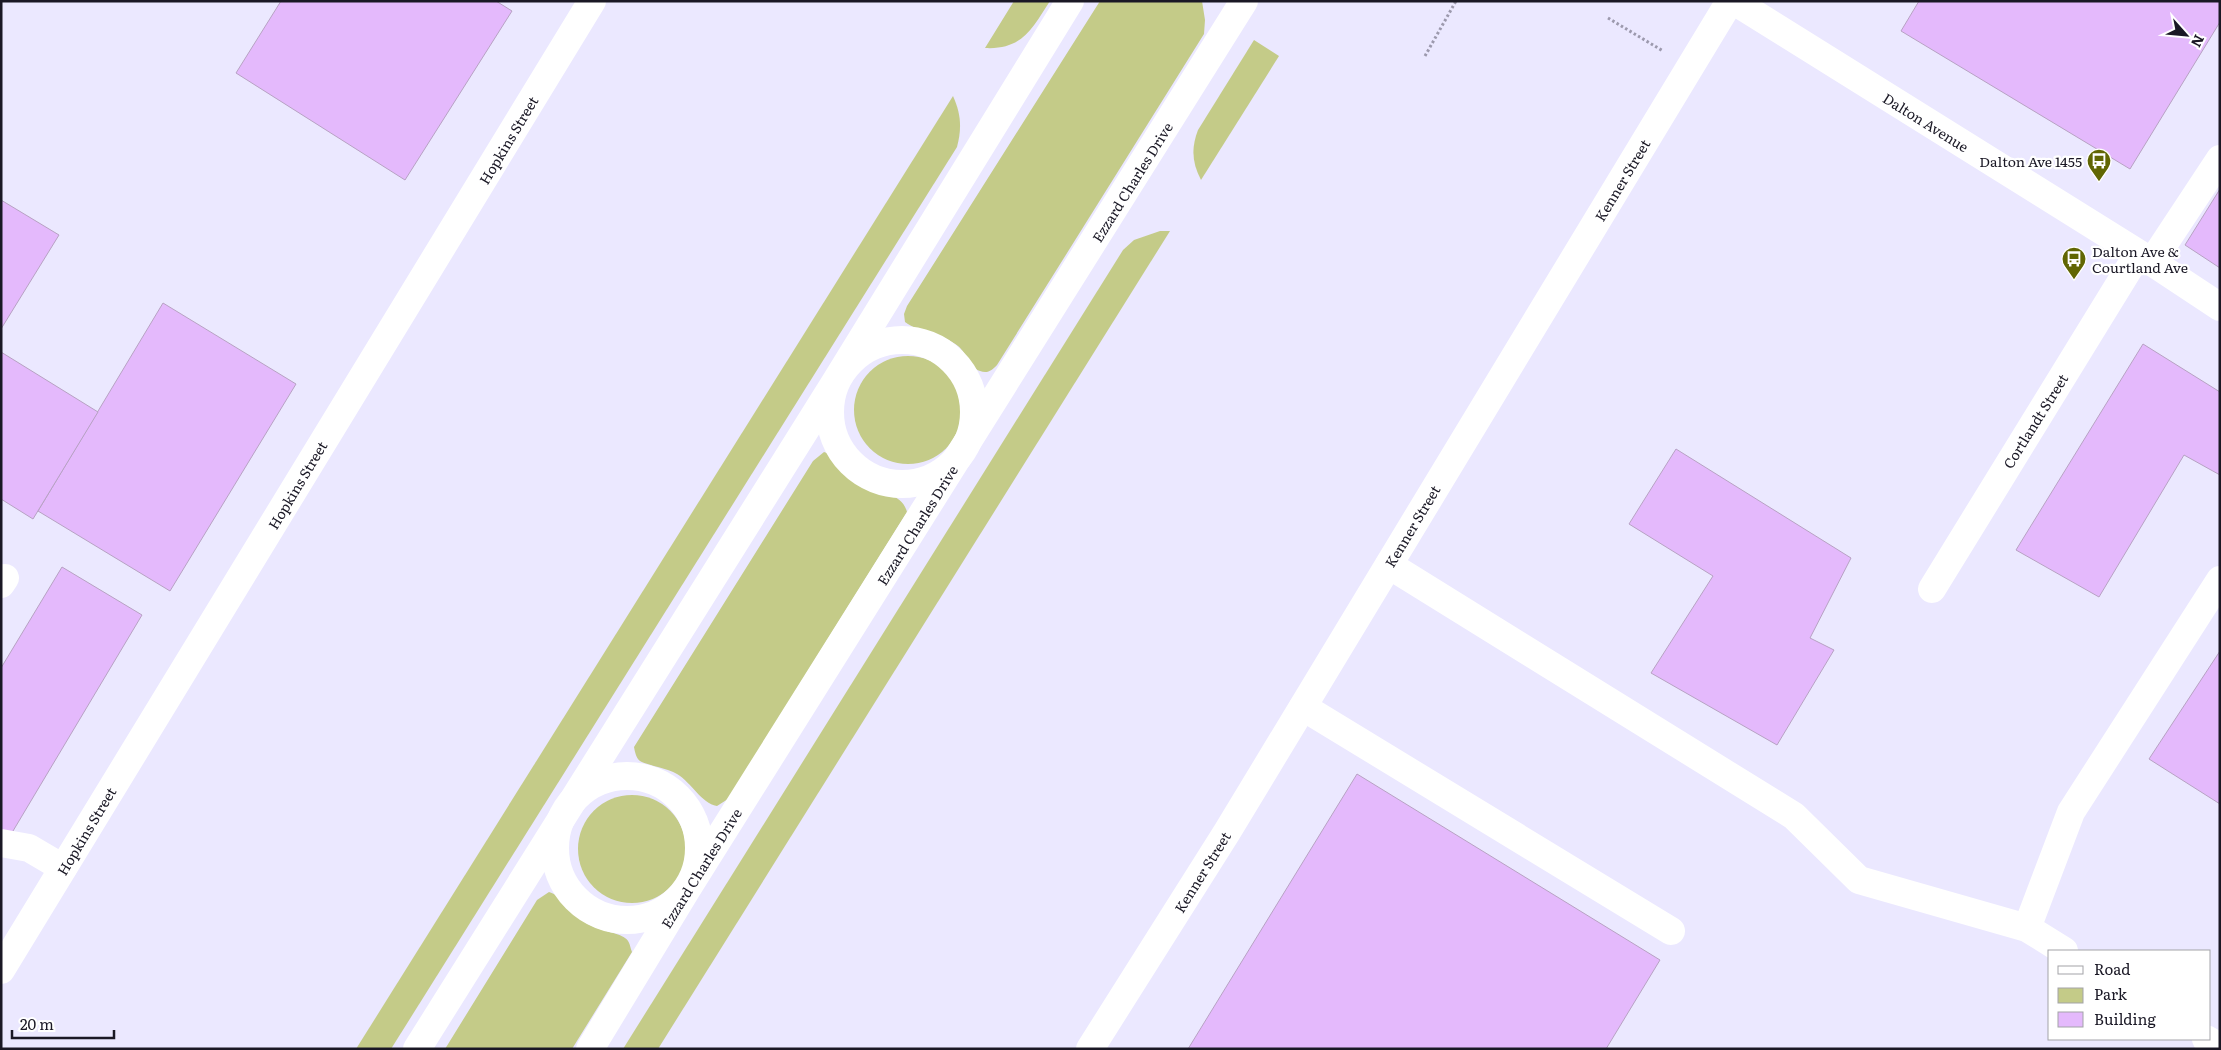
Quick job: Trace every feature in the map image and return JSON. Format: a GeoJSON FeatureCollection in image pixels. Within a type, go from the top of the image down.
{"type":"FeatureCollection","features":[{"type":"Feature","properties":{"kind":"street","name":"Hopkins Street"},"geometry":{"type":"LineString","coordinates":[[1,970],[592,1]]}},
{"type":"Feature","properties":{"kind":"street"},"geometry":{"type":"LineString","coordinates":[[417,1049],[836,381],[1070,1]]}},
{"type":"Feature","properties":{"kind":"street"},"geometry":{"type":"LineString","coordinates":[[1225,31],[1229,1]]}},
{"type":"Feature","properties":{"kind":"street","name":"Ezzard Charles Drive"},"geometry":{"type":"LineString","coordinates":[[590,1049],[688,889],[1244,1]]}},
{"type":"Feature","properties":{"kind":"street","name":"Kenner Street"},"geometry":{"type":"LineString","coordinates":[[1090,1049],[1303,707],[1732,1]]}},
{"type":"Feature","properties":{"kind":"street","name":"Dalton Avenue"},"geometry":{"type":"LineString","coordinates":[[1732,1],[2145,258],[2220,307]]}},
{"type":"Feature","properties":{"kind":"street","name":"Cortlandt Street"},"geometry":{"type":"LineString","coordinates":[[1932,589],[2145,258],[2220,159]]}},
{"type":"Feature","properties":{"kind":"street"},"geometry":{"type":"LineString","coordinates":[[906,339],[924,342],[943,351],[962,370],[972,390],[975,412],[972,433],[960,455],[939,474],[918,483],[895,484],[872,478],[855,467],[839,447],[831,426],[830,404],[836,381],[850,361],[867,348],[887,341],[906,339]]}},
{"type":"Feature","properties":{"kind":"street"},"geometry":{"type":"LineString","coordinates":[[1389,565],[1794,816],[1858,880],[2027,928],[2062,950]]}},
{"type":"Feature","properties":{"kind":"street"},"geometry":{"type":"LineString","coordinates":[[2027,928],[2071,812],[2220,580]]}},
{"type":"Feature","properties":{"kind":"street"},"geometry":{"type":"LineString","coordinates":[[1303,707],[1671,931]]}},
{"type":"Feature","properties":{"kind":"street"},"geometry":{"type":"LineString","coordinates":[[644,777],[663,785],[684,804],[696,824],[700,847],[696,870],[688,889],[661,912],[639,920],[615,920],[593,913],[577,901],[562,881],[556,860],[555,840],[563,816],[574,799],[589,787],[608,778],[644,777]]}},
{"type":"Feature","properties":{"kind":"street"},"geometry":{"type":"LineString","coordinates":[[1,843],[29,848],[63,868]]}},
{"type":"Feature","properties":{"kind":"street"},"geometry":{"type":"LineString","coordinates":[[2208,1040],[2220,1047]]}},
{"type":"Feature","properties":{"kind":"path"},"geometry":{"type":"LineString","coordinates":[[1425,56],[1456,1]]}},
{"type":"Feature","properties":{"kind":"path"},"geometry":{"type":"LineString","coordinates":[[1608,18],[1690,68]]}},
{"type":"Feature","properties":{"kind":"green space"},"geometry":{"type":"Polygon","coordinates":[[[1014,1],[1050,1],[1025,36],[998,48],[985,48],[1014,1]]]}},
{"type":"Feature","properties":{"kind":"green space"},"geometry":{"type":"Polygon","coordinates":[[[1100,1],[1202,1],[1205,20],[1204,34],[997,365],[988,372],[983,372],[973,367],[958,346],[945,338],[911,326],[905,322],[904,314],[907,306],[1100,1]]]}},
{"type":"Feature","properties":{"kind":"green space"},"geometry":{"type":"Polygon","coordinates":[[[1254,40],[1279,56],[1201,180],[1196,168],[1194,155],[1194,143],[1198,130],[1254,40]]]}},
{"type":"Feature","properties":{"kind":"green space"},"geometry":{"type":"Polygon","coordinates":[[[953,96],[960,121],[957,147],[391,1049],[356,1049],[953,96]]]}},
{"type":"Feature","properties":{"kind":"green space"},"geometry":{"type":"Polygon","coordinates":[[[1160,231],[1170,231],[658,1049],[623,1049],[1123,250],[1134,240],[1160,231]]]}},
{"type":"Feature","properties":{"kind":"green space"},"geometry":{"type":"Polygon","coordinates":[[[908,356],[929,360],[946,372],[958,389],[962,410],[958,431],[946,448],[929,460],[908,464],[887,460],[870,448],[858,431],[854,410],[858,389],[870,372],[887,360],[908,356]]]}},
{"type":"Feature","properties":{"kind":"green space"},"geometry":{"type":"Polygon","coordinates":[[[824,452],[839,462],[863,485],[895,497],[907,512],[728,799],[717,806],[701,797],[677,774],[640,761],[634,747],[813,461],[824,452]]]}},
{"type":"Feature","properties":{"kind":"green space"},"geometry":{"type":"Polygon","coordinates":[[[632,795],[653,799],[670,811],[682,828],[686,849],[682,870],[670,887],[653,899],[632,903],[611,899],[594,887],[582,870],[578,849],[582,828],[594,811],[611,799],[632,795]]]}},
{"type":"Feature","properties":{"kind":"green space"},"geometry":{"type":"Polygon","coordinates":[[[549,892],[559,898],[588,924],[627,939],[632,952],[572,1049],[445,1049],[537,900],[549,892]]]}},
{"type":"Feature","properties":{"kind":"building"},"geometry":{"type":"Polygon","coordinates":[[[281,1],[496,1],[512,11],[405,180],[236,73],[281,1]]]}},
{"type":"Feature","properties":{"kind":"building"},"geometry":{"type":"Polygon","coordinates":[[[1919,1],[2220,1],[2220,22],[2130,169],[1901,31],[1919,1]]]}},
{"type":"Feature","properties":{"kind":"building"},"geometry":{"type":"Polygon","coordinates":[[[2220,189],[2220,268],[2185,245],[2220,189]]]}},
{"type":"Feature","properties":{"kind":"building"},"geometry":{"type":"Polygon","coordinates":[[[1,200],[59,235],[1,329],[1,200]]]}},
{"type":"Feature","properties":{"kind":"building"},"geometry":{"type":"Polygon","coordinates":[[[163,303],[296,384],[170,591],[38,511],[163,303]]]}},
{"type":"Feature","properties":{"kind":"building"},"geometry":{"type":"Polygon","coordinates":[[[2143,344],[2220,392],[2220,475],[2184,455],[2099,597],[2016,550],[2143,344]]]}},
{"type":"Feature","properties":{"kind":"building"},"geometry":{"type":"Polygon","coordinates":[[[1,352],[98,412],[33,519],[1,499],[1,352]]]}},
{"type":"Feature","properties":{"kind":"building"},"geometry":{"type":"Polygon","coordinates":[[[1676,449],[1851,558],[1810,638],[1834,650],[1777,745],[1651,673],[1713,576],[1629,524],[1676,449]]]}},
{"type":"Feature","properties":{"kind":"building"},"geometry":{"type":"Polygon","coordinates":[[[62,567],[142,615],[10,836],[1,831],[1,668],[62,567]]]}},
{"type":"Feature","properties":{"kind":"building"},"geometry":{"type":"Polygon","coordinates":[[[2220,651],[2220,804],[2149,759],[2220,651]]]}},
{"type":"Feature","properties":{"kind":"building"},"geometry":{"type":"Polygon","coordinates":[[[1357,774],[1660,960],[1606,1049],[1188,1049],[1357,774]]]}},
{"type":"Feature","properties":{"kind":"place","name":"Dalton Ave 1455"},"geometry":{"type":"Point","coordinates":[2099,182]}},
{"type":"Feature","properties":{"kind":"place","name":"Dalton Ave & Courtland Ave"},"geometry":{"type":"Point","coordinates":[2074,280]}}]}
